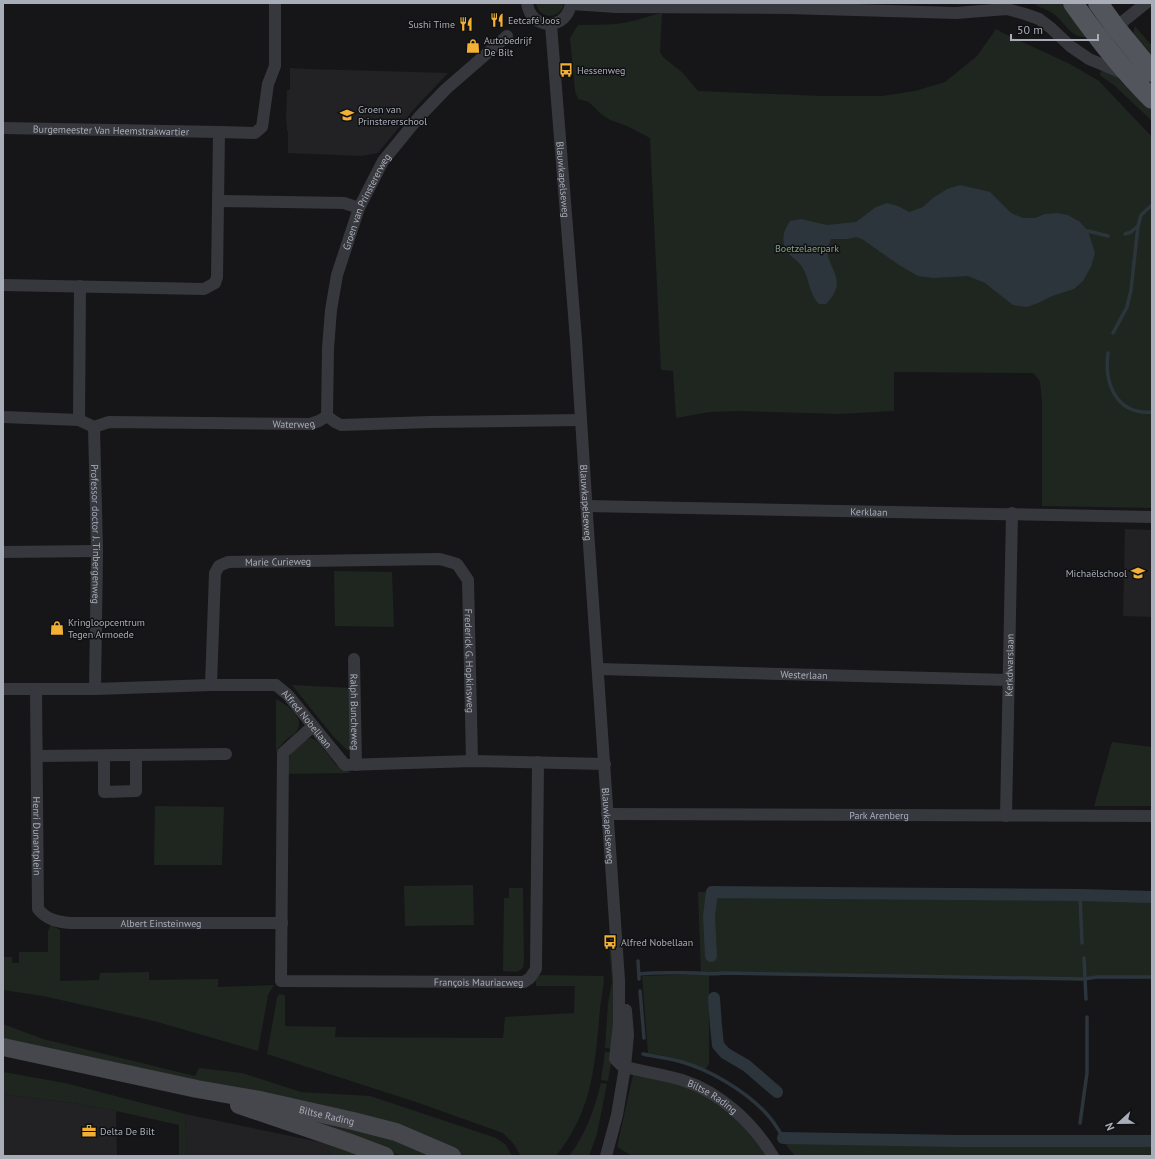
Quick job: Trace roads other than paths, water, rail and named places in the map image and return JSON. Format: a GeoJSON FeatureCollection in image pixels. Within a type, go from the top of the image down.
{"type":"FeatureCollection","features":[{"type":"Feature","properties":{"kind":"main road"},"geometry":{"type":"LineString","coordinates":[[1073,3],[1099,40],[1128,75],[1152,99]]}},
{"type":"Feature","properties":{"kind":"main road"},"geometry":{"type":"LineString","coordinates":[[1098,3],[1116,28],[1152,72]]}},
{"type":"Feature","properties":{"kind":"main road","name":"Biltse Rading"},"geometry":{"type":"LineString","coordinates":[[3,1047],[197,1089],[267,1102],[396,1132],[452,1156]]}},
{"type":"Feature","properties":{"kind":"main road","name":"Biltse Rading"},"geometry":{"type":"LineString","coordinates":[[197,1089],[260,1113],[348,1142],[385,1156]]}},
{"type":"Feature","properties":{"kind":"street","name":"Burgemeester Van Heemstrakwartier"},"geometry":{"type":"LineString","coordinates":[[3,128],[255,133],[262,127],[268,84],[275,66],[275,3]]}},
{"type":"Feature","properties":{"kind":"street"},"geometry":{"type":"LineString","coordinates":[[527,3],[528,10],[535,20],[540,23],[551,24],[558,23],[564,19],[570,9],[571,3],[616,8],[788,8],[956,13],[1009,6],[1039,19],[1052,28],[1070,46],[1089,59],[1128,75]]}},
{"type":"Feature","properties":{"kind":"street"},"geometry":{"type":"LineString","coordinates":[[1099,40],[1142,7]]}},
{"type":"Feature","properties":{"kind":"street","name":"Blauwkapelseweg"},"geometry":{"type":"LineString","coordinates":[[551,24],[575,333],[619,980],[619,1024],[615,1059],[620,1064],[629,1068]]}},
{"type":"Feature","properties":{"kind":"street","name":"Groen van Prinstererweg"},"geometry":{"type":"LineString","coordinates":[[327,416],[328,348],[331,310],[337,275],[359,208],[383,161],[419,117],[446,89],[507,36]]}},
{"type":"Feature","properties":{"kind":"street"},"geometry":{"type":"LineString","coordinates":[[3,285],[204,289],[215,284],[217,277],[219,132]]}},
{"type":"Feature","properties":{"kind":"street"},"geometry":{"type":"LineString","coordinates":[[218,201],[344,203],[359,208]]}},
{"type":"Feature","properties":{"kind":"street"},"geometry":{"type":"LineString","coordinates":[[79,420],[80,286]]}},
{"type":"Feature","properties":{"kind":"street","name":"Waterweg"},"geometry":{"type":"LineString","coordinates":[[94,427],[109,422],[310,424],[327,416],[341,425],[581,420]]}},
{"type":"Feature","properties":{"kind":"street"},"geometry":{"type":"LineString","coordinates":[[3,417],[79,420],[94,427]]}},
{"type":"Feature","properties":{"kind":"street","name":"Professor doctor J. Tinbergenweg"},"geometry":{"type":"LineString","coordinates":[[94,427],[97,551],[95,689]]}},
{"type":"Feature","properties":{"kind":"street","name":"Kerklaan"},"geometry":{"type":"LineString","coordinates":[[586,506],[1012,513],[1152,517]]}},
{"type":"Feature","properties":{"kind":"street","name":"Kerkdwarslaan"},"geometry":{"type":"LineString","coordinates":[[1006,816],[1012,513]]}},
{"type":"Feature","properties":{"kind":"street"},"geometry":{"type":"LineString","coordinates":[[3,552],[97,551]]}},
{"type":"Feature","properties":{"kind":"street","name":"Marie Curieweg"},"geometry":{"type":"LineString","coordinates":[[212,685],[215,573],[219,566],[228,562],[440,559],[457,564]]}},
{"type":"Feature","properties":{"kind":"street","name":"Frederick G. Hopkinsweg"},"geometry":{"type":"LineString","coordinates":[[457,564],[468,580],[472,761]]}},
{"type":"Feature","properties":{"kind":"street","name":"Ralph Buncheweg"},"geometry":{"type":"LineString","coordinates":[[354,659],[356,765]]}},
{"type":"Feature","properties":{"kind":"street","name":"Westerlaan"},"geometry":{"type":"LineString","coordinates":[[598,669],[1009,680]]}},
{"type":"Feature","properties":{"kind":"street","name":"Alfred Nobellaan"},"geometry":{"type":"LineString","coordinates":[[3,689],[95,689],[212,685],[276,685],[288,696],[345,765],[472,761],[604,764]]}},
{"type":"Feature","properties":{"kind":"street","name":"Henri Dunantplein"},"geometry":{"type":"LineString","coordinates":[[36,689],[38,909],[43,914]]}},
{"type":"Feature","properties":{"kind":"street"},"geometry":{"type":"LineString","coordinates":[[282,922],[283,753],[313,726]]}},
{"type":"Feature","properties":{"kind":"street"},"geometry":{"type":"LineString","coordinates":[[37,756],[226,754]]}},
{"type":"Feature","properties":{"kind":"street"},"geometry":{"type":"LineString","coordinates":[[104,756],[104,792],[136,791],[136,756]]}},
{"type":"Feature","properties":{"kind":"street","name":"François Mauriacweg"},"geometry":{"type":"LineString","coordinates":[[282,922],[281,981],[524,982],[530,978],[536,969],[538,762]]}},
{"type":"Feature","properties":{"kind":"street","name":"Park Arenberg"},"geometry":{"type":"LineString","coordinates":[[607,814],[1152,816]]}},
{"type":"Feature","properties":{"kind":"street","name":"Albert Einsteinweg"},"geometry":{"type":"LineString","coordinates":[[43,914],[56,922],[71,923],[282,922]]}},
{"type":"Feature","properties":{"kind":"street"},"geometry":{"type":"LineString","coordinates":[[606,1156],[629,1068]]}},
{"type":"Feature","properties":{"kind":"street","name":"Biltse Rading"},"geometry":{"type":"LineString","coordinates":[[629,1068],[684,1081],[705,1090],[725,1102],[746,1121],[773,1156]]}},
{"type":"Feature","properties":{"kind":"waterway"},"geometry":{"type":"LineString","coordinates":[[1113,333],[1127,307],[1131,290],[1138,226],[1141,215],[1152,205]]}},
{"type":"Feature","properties":{"kind":"waterway"},"geometry":{"type":"LineString","coordinates":[[1125,234],[1131,232],[1138,226]]}},
{"type":"Feature","properties":{"kind":"waterway"},"geometry":{"type":"LineString","coordinates":[[1088,231],[1108,236]]}},
{"type":"Feature","properties":{"kind":"waterway"},"geometry":{"type":"LineString","coordinates":[[1108,353],[1108,375],[1115,395],[1121,403],[1129,408],[1140,412],[1152,412]]}},
{"type":"Feature","properties":{"kind":"waterway"},"geometry":{"type":"LineString","coordinates":[[711,956],[709,916],[712,892],[1152,897]]}},
{"type":"Feature","properties":{"kind":"waterway"},"geometry":{"type":"LineString","coordinates":[[1080,895],[1082,943]]}},
{"type":"Feature","properties":{"kind":"waterway"},"geometry":{"type":"LineString","coordinates":[[1084,958],[1086,999]]}},
{"type":"Feature","properties":{"kind":"waterway"},"geometry":{"type":"LineString","coordinates":[[638,961],[639,979]]}},
{"type":"Feature","properties":{"kind":"waterway"},"geometry":{"type":"LineString","coordinates":[[639,974],[722,973],[1084,979],[1097,977],[1152,977]]}},
{"type":"Feature","properties":{"kind":"waterway"},"geometry":{"type":"LineString","coordinates":[[640,991],[644,1038]]}},
{"type":"Feature","properties":{"kind":"waterway"},"geometry":{"type":"LineString","coordinates":[[714,998],[718,1045],[725,1053],[747,1066],[777,1092]]}},
{"type":"Feature","properties":{"kind":"waterway"},"geometry":{"type":"LineString","coordinates":[[1080,1123],[1087,1073],[1087,1017]]}},
{"type":"Feature","properties":{"kind":"waterway"},"geometry":{"type":"LineString","coordinates":[[643,1054],[673,1059],[715,1075],[746,1095],[763,1110],[769,1116],[783,1138]]}},
{"type":"Feature","properties":{"kind":"waterway"},"geometry":{"type":"LineString","coordinates":[[1075,1141],[1077,1137]]}},
{"type":"Feature","properties":{"kind":"waterway"},"geometry":{"type":"LineString","coordinates":[[783,1138],[957,1141],[1152,1141]]}},
{"type":"Feature","properties":{"kind":"place","name":"Eetcafé Joos"},"geometry":{"type":"Point","coordinates":[497,20]}},
{"type":"Feature","properties":{"kind":"place","name":"Sushi Time"},"geometry":{"type":"Point","coordinates":[466,24]}},
{"type":"Feature","properties":{"kind":"place","name":"Autobedrijf De Bilt"},"geometry":{"type":"Point","coordinates":[473,46]}},
{"type":"Feature","properties":{"kind":"place","name":"Hessenweg"},"geometry":{"type":"Point","coordinates":[566,70]}},
{"type":"Feature","properties":{"kind":"place","name":"Groen van Prinstererschool"},"geometry":{"type":"Point","coordinates":[347,115]}},
{"type":"Feature","properties":{"kind":"place","name":"Michaëlschool"},"geometry":{"type":"Point","coordinates":[1138,573]}},
{"type":"Feature","properties":{"kind":"place","name":"Kringloopcentrum Tegen Armoede"},"geometry":{"type":"Point","coordinates":[57,628]}},
{"type":"Feature","properties":{"kind":"place","name":"Alfred Nobellaan"},"geometry":{"type":"Point","coordinates":[610,942]}},
{"type":"Feature","properties":{"kind":"place","name":"Delta De Bilt"},"geometry":{"type":"Point","coordinates":[89,1131]}},
{"type":"Feature","properties":{"kind":"park label","name":"Boetzelaerpark"},"geometry":{"type":"Point","coordinates":[807,248]}}]}
